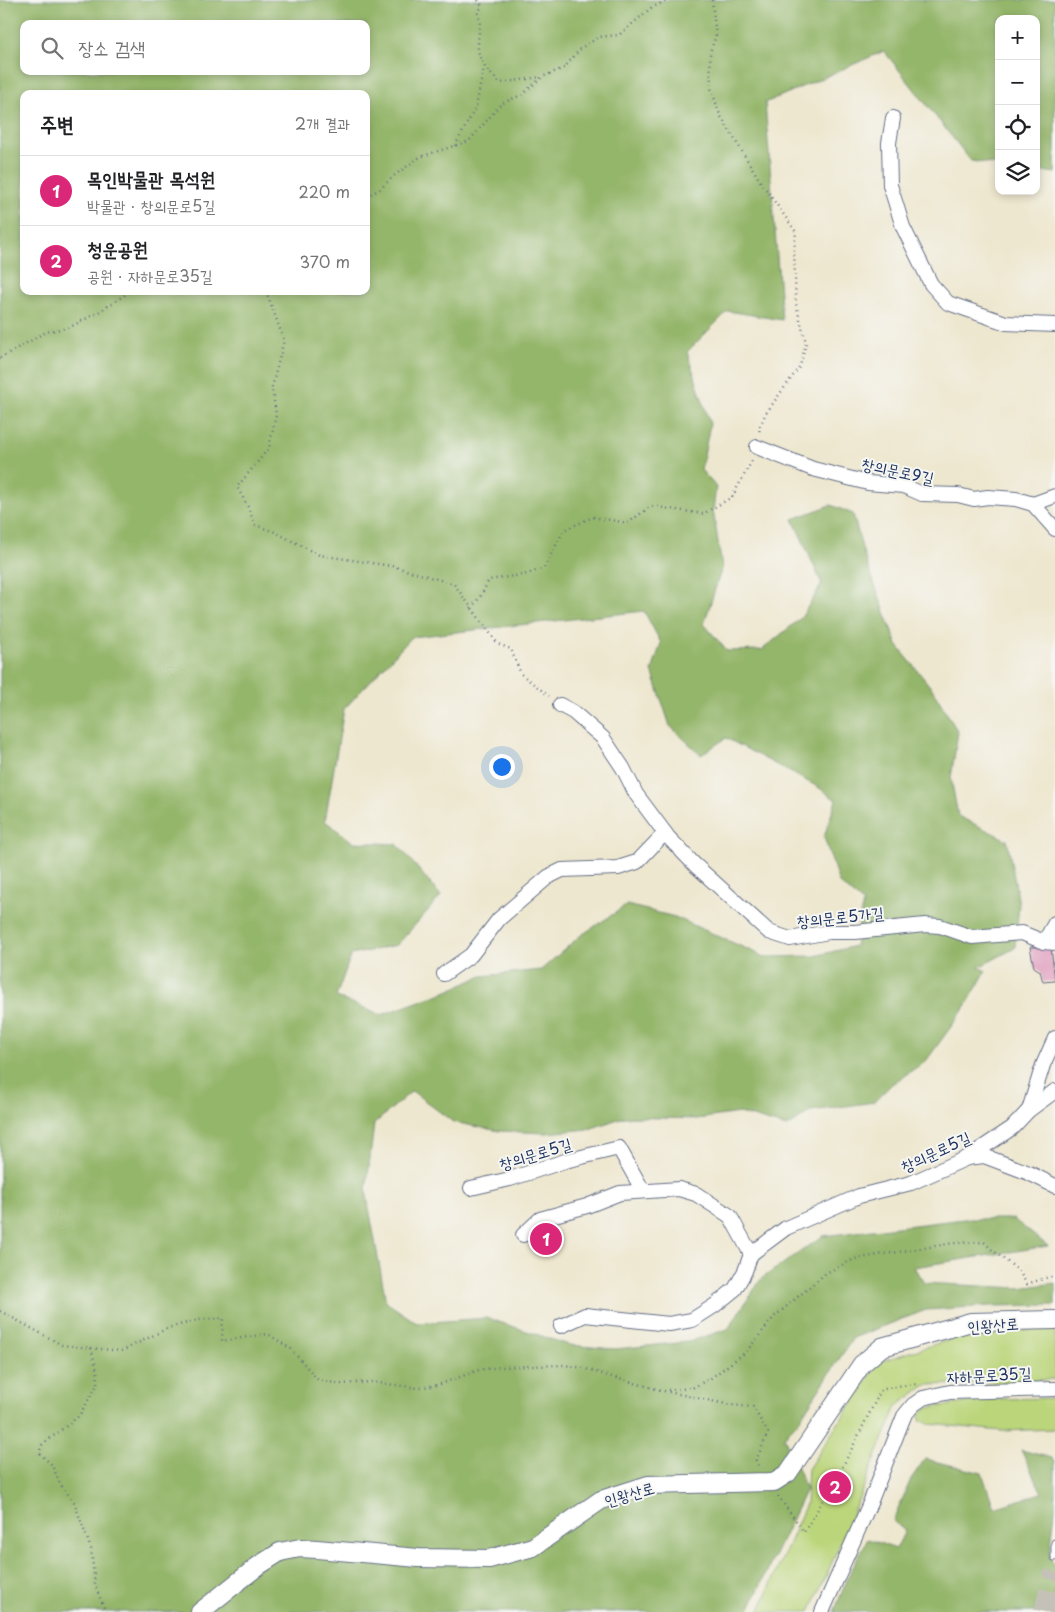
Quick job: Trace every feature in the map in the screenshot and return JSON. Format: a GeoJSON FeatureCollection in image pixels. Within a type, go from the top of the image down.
{"type":"FeatureCollection","features":[{"type":"Feature","properties":{"kind":"street"},"geometry":{"type":"LineString","coordinates":[[894,118],[889,143],[890,185],[903,227],[931,284],[948,303],[1006,324],[1055,325]]}},
{"type":"Feature","properties":{"kind":"street","name":"창의문로9길"},"geometry":{"type":"LineString","coordinates":[[758,447],[813,469],[868,483],[904,486],[922,494],[958,495],[974,498],[1016,498],[1033,504]]}},
{"type":"Feature","properties":{"kind":"street"},"geometry":{"type":"LineString","coordinates":[[1055,496],[1033,504],[1055,529]]}},
{"type":"Feature","properties":{"kind":"street","name":"창의문로5가길"},"geometry":{"type":"LineString","coordinates":[[560,705],[573,712],[603,738],[623,768],[636,794],[665,833],[695,865],[769,932],[790,939],[829,932],[855,932],[925,924],[940,926],[972,937],[1022,933],[1050,943]]}},
{"type":"Feature","properties":{"kind":"street"},"geometry":{"type":"LineString","coordinates":[[444,974],[471,955],[499,919],[548,877],[562,870],[618,868],[637,862],[665,833]]}},
{"type":"Feature","properties":{"kind":"street"},"geometry":{"type":"LineString","coordinates":[[1050,943],[1055,923]]}},
{"type":"Feature","properties":{"kind":"street","name":"창의문로5길"},"geometry":{"type":"LineString","coordinates":[[751,1254],[786,1228],[817,1213],[858,1196],[911,1184],[967,1158],[1012,1128],[1029,1110],[1042,1066],[1055,1038]]}},
{"type":"Feature","properties":{"kind":"street"},"geometry":{"type":"LineString","coordinates":[[1029,1110],[1055,1091]]}},
{"type":"Feature","properties":{"kind":"street","name":"창의문로5길"},"geometry":{"type":"LineString","coordinates":[[471,1188],[510,1179],[565,1161],[619,1148],[644,1191]]}},
{"type":"Feature","properties":{"kind":"street"},"geometry":{"type":"LineString","coordinates":[[967,1158],[984,1156],[1029,1172],[1055,1186]]}},
{"type":"Feature","properties":{"kind":"street"},"geometry":{"type":"LineString","coordinates":[[523,1235],[540,1219],[587,1206],[620,1194],[679,1189],[696,1194],[730,1216],[751,1254],[745,1271],[735,1289],[714,1306],[692,1320],[669,1324],[585,1315],[561,1326]]}},
{"type":"Feature","properties":{"kind":"street","name":"인왕산로"},"geometry":{"type":"LineString","coordinates":[[200,1612],[258,1566],[280,1552],[300,1548],[418,1558],[489,1559],[532,1546],[601,1500],[648,1485],[774,1482],[788,1473],[862,1364],[882,1347],[971,1322],[1055,1320]]}},
{"type":"Feature","properties":{"kind":"street","name":"자하문로35길"},"geometry":{"type":"LineString","coordinates":[[822,1612],[870,1503],[904,1416],[913,1405],[923,1398],[950,1392],[1055,1389]]}},
{"type":"Feature","properties":{"kind":"lane"},"geometry":{"type":"LineString","coordinates":[[1055,1543],[1055,1557]]}},
{"type":"Feature","properties":{"kind":"path"},"geometry":{"type":"LineString","coordinates":[[478,0],[482,6],[478,13],[481,25],[477,47],[484,66],[500,83],[542,77],[564,68],[582,48],[599,37],[619,35],[651,8],[668,0]]}},
{"type":"Feature","properties":{"kind":"path"},"geometry":{"type":"LineString","coordinates":[[471,608],[480,598],[489,580],[527,574],[544,568],[564,530],[593,517],[628,523],[651,506],[703,514],[732,497],[758,447],[760,426],[766,413],[800,366],[806,343],[796,304],[794,250],[796,232],[746,159],[720,115],[711,88],[710,52],[716,36],[712,0]]}},
{"type":"Feature","properties":{"kind":"path"},"geometry":{"type":"LineString","coordinates":[[455,146],[476,107],[484,66]]}},
{"type":"Feature","properties":{"kind":"path"},"geometry":{"type":"LineString","coordinates":[[370,194],[380,190],[395,175],[420,156],[469,141],[501,104],[523,94],[542,77]]}},
{"type":"Feature","properties":{"kind":"path"},"geometry":{"type":"LineString","coordinates":[[0,358],[46,332],[70,327],[97,313],[125,295]]}},
{"type":"Feature","properties":{"kind":"path"},"geometry":{"type":"LineString","coordinates":[[267,295],[284,340],[272,387],[276,414],[269,448],[237,487],[248,507],[254,525],[275,532],[320,555],[392,566],[454,584],[498,644],[511,649],[521,674],[560,705]]}},
{"type":"Feature","properties":{"kind":"path"},"geometry":{"type":"LineString","coordinates":[[664,1391],[692,1388],[711,1378],[746,1352],[774,1317],[826,1273],[854,1259],[954,1243],[984,1242],[991,1250],[1018,1270],[1027,1284],[1055,1275]]}},
{"type":"Feature","properties":{"kind":"path"},"geometry":{"type":"LineString","coordinates":[[0,1311],[62,1345],[122,1351],[168,1328],[198,1320],[223,1318],[222,1341],[268,1334],[291,1349],[318,1380],[341,1384],[372,1382],[418,1388],[438,1386],[480,1370],[500,1367],[564,1365],[583,1368],[664,1391],[731,1405],[753,1407],[768,1433],[756,1460],[766,1482],[804,1532],[837,1478],[881,1390],[896,1386],[922,1384]]}},
{"type":"Feature","properties":{"kind":"path"},"geometry":{"type":"LineString","coordinates":[[91,1348],[98,1375],[97,1385],[79,1416],[42,1445],[39,1453],[52,1465],[60,1484],[74,1502],[91,1550],[95,1585],[106,1612]]}},
{"type":"Feature","properties":{"kind":"green space"},"geometry":{"type":"Polygon","coordinates":[[[0,0],[1055,0],[1055,173],[1040,171],[1040,15],[995,15],[995,164],[971,161],[884,51],[765,103],[782,320],[728,311],[687,352],[710,424],[701,470],[716,487],[713,510],[722,567],[704,624],[727,651],[762,650],[801,618],[822,584],[793,519],[831,505],[853,514],[864,555],[897,645],[933,690],[958,732],[951,778],[958,816],[1007,840],[1019,904],[1015,948],[979,967],[986,971],[966,1006],[926,1061],[892,1084],[874,1102],[811,1111],[787,1127],[739,1113],[697,1119],[624,1117],[589,1129],[546,1133],[499,1131],[453,1122],[412,1091],[374,1124],[366,1191],[386,1302],[417,1323],[487,1318],[569,1345],[615,1349],[688,1342],[728,1329],[761,1279],[823,1236],[964,1219],[1013,1219],[1048,1246],[914,1267],[924,1283],[1020,1288],[1055,1283],[1055,1305],[989,1306],[926,1310],[853,1338],[800,1419],[784,1437],[806,1489],[748,1612],[0,1612],[0,0]],[[644,611],[412,637],[344,709],[325,821],[353,842],[397,844],[441,896],[397,945],[351,955],[336,997],[381,1015],[445,992],[482,976],[541,970],[580,936],[627,905],[675,917],[765,957],[815,956],[855,946],[863,903],[839,883],[824,837],[836,800],[818,787],[726,738],[701,755],[670,726],[652,671],[661,643],[644,611]]]}},
{"type":"Feature","properties":{"kind":"green space"},"geometry":{"type":"Polygon","coordinates":[[[1055,1330],[1055,1379],[926,1385],[897,1406],[810,1612],[759,1612],[806,1504],[808,1469],[879,1362],[974,1332],[1055,1330]]]}},
{"type":"Feature","properties":{"kind":"green space"},"geometry":{"type":"Polygon","coordinates":[[[1055,1398],[1055,1429],[1002,1431],[930,1424],[920,1420],[919,1415],[926,1408],[995,1399],[1055,1398]]]}},
{"type":"Feature","properties":{"kind":"green space"},"geometry":{"type":"Polygon","coordinates":[[[1021,1450],[1052,1458],[1055,1461],[1055,1509],[1050,1556],[1055,1568],[1055,1612],[834,1612],[851,1570],[868,1539],[896,1549],[905,1531],[893,1521],[911,1479],[925,1459],[982,1473],[994,1508],[1042,1493],[1021,1450]]]}},
{"type":"Feature","properties":{"kind":"building"},"geometry":{"type":"Polygon","coordinates":[[[1030,947],[1051,947],[1055,981],[1043,982],[1040,971],[1034,967],[1030,947]]]}},
{"type":"Feature","properties":{"kind":"tunnel"},"geometry":{"type":"LineString","coordinates":[[1045,1612],[1055,1572]]}},
{"type":"Feature","properties":{"kind":"place","name":"목인박물관 목석원"},"geometry":{"type":"Point","coordinates":[546,1239]}},
{"type":"Feature","properties":{"kind":"place","name":"청운공원"},"geometry":{"type":"Point","coordinates":[835,1487]}}]}
